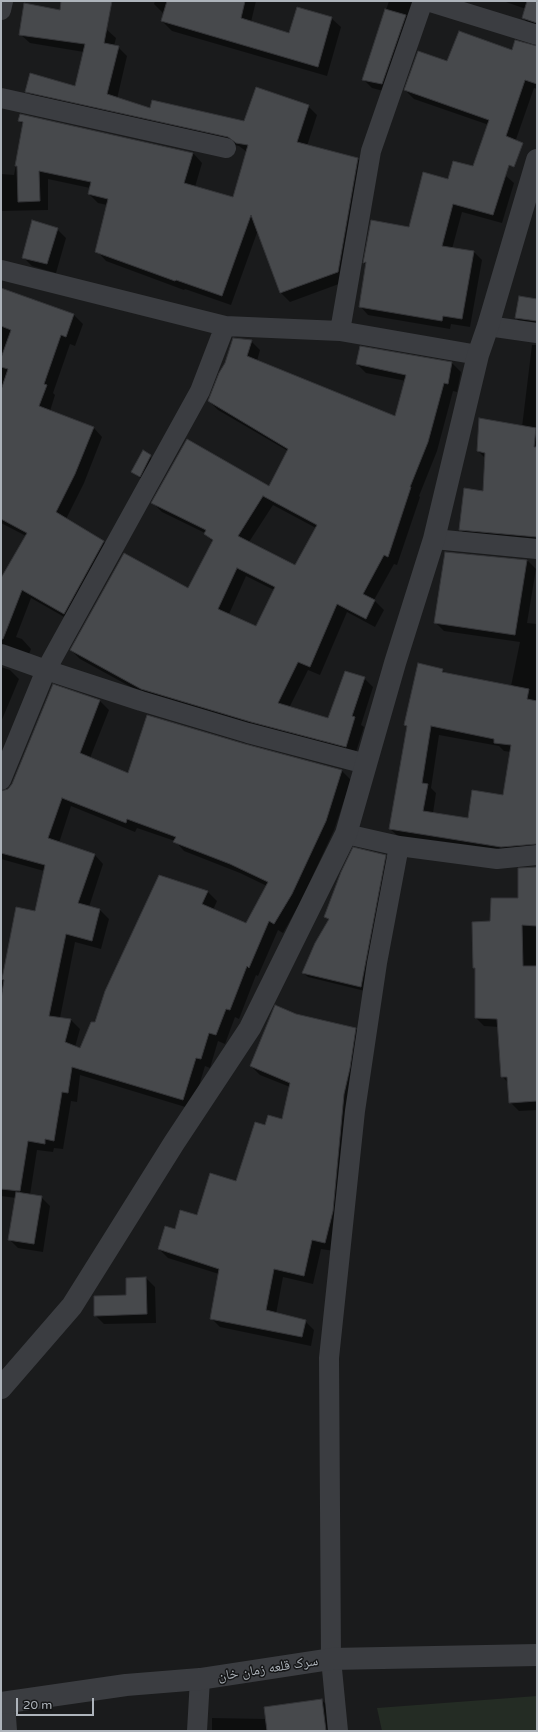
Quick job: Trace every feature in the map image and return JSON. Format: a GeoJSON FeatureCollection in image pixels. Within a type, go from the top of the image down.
{"type":"FeatureCollection","features":[{"type":"Feature","properties":{"kind":"street"},"geometry":{"type":"LineString","coordinates":[[1,10],[3,1]]}},
{"type":"Feature","properties":{"kind":"street"},"geometry":{"type":"LineString","coordinates":[[340,331],[371,151],[423,1]]}},
{"type":"Feature","properties":{"kind":"street"},"geometry":{"type":"LineString","coordinates":[[427,1],[537,35]]}},
{"type":"Feature","properties":{"kind":"street"},"geometry":{"type":"LineString","coordinates":[[1,98],[226,148]]}},
{"type":"Feature","properties":{"kind":"street"},"geometry":{"type":"LineString","coordinates":[[1,1388],[72,1306],[174,1144],[250,1028],[346,834],[434,539],[478,355],[537,160]]}},
{"type":"Feature","properties":{"kind":"street"},"geometry":{"type":"LineString","coordinates":[[1,270],[225,326],[340,331],[478,355]]}},
{"type":"Feature","properties":{"kind":"street"},"geometry":{"type":"LineString","coordinates":[[1,780],[46,670],[200,391],[225,326]]}},
{"type":"Feature","properties":{"kind":"street"},"geometry":{"type":"LineString","coordinates":[[488,326],[537,333]]}},
{"type":"Feature","properties":{"kind":"street"},"geometry":{"type":"LineString","coordinates":[[434,539],[537,549]]}},
{"type":"Feature","properties":{"kind":"street"},"geometry":{"type":"LineString","coordinates":[[1,654],[141,701],[248,733],[366,764]]}},
{"type":"Feature","properties":{"kind":"street"},"geometry":{"type":"LineString","coordinates":[[346,834],[400,846],[497,859],[537,855]]}},
{"type":"Feature","properties":{"kind":"street"},"geometry":{"type":"LineString","coordinates":[[338,1731],[331,1659],[329,1358],[355,1111],[377,963],[400,846]]}},
{"type":"Feature","properties":{"kind":"street","name":"سرک قلعه زمان خان"},"geometry":{"type":"LineString","coordinates":[[3,1703],[126,1685],[200,1679],[331,1659],[537,1655]]}},
{"type":"Feature","properties":{"kind":"street"},"geometry":{"type":"LineString","coordinates":[[196,1731],[200,1679]]}},
{"type":"Feature","properties":{"kind":"street"},"geometry":{"type":"LineString","coordinates":[[3,1703],[7,1731]]}},
{"type":"Feature","properties":{"kind":"shaded area"},"geometry":{"type":"Polygon","coordinates":[[[537,1696],[537,1731],[382,1731],[377,1708],[537,1696]]]}},
{"type":"Feature","properties":{"kind":"building"},"geometry":{"type":"Polygon","coordinates":[[[61,1],[112,1],[104,43],[119,46],[107,94],[150,108],[152,100],[244,121],[256,87],[309,105],[297,142],[358,158],[338,272],[280,293],[251,215],[222,296],[176,280],[175,281],[95,252],[108,199],[88,194],[91,182],[39,171],[40,201],[18,202],[17,166],[15,166],[23,122],[18,121],[20,114],[193,153],[184,183],[233,197],[248,145],[236,143],[228,137],[25,92],[30,73],[75,86],[85,44],[19,35],[24,3],[60,10],[61,1]]]}},
{"type":"Feature","properties":{"kind":"building"},"geometry":{"type":"Polygon","coordinates":[[[167,1],[245,1],[241,18],[289,33],[297,7],[332,17],[318,67],[161,21],[167,1]]]}},
{"type":"Feature","properties":{"kind":"building"},"geometry":{"type":"Polygon","coordinates":[[[527,1],[537,1],[537,23],[522,18],[527,1]]]}},
{"type":"Feature","properties":{"kind":"building"},"geometry":{"type":"Polygon","coordinates":[[[385,9],[406,15],[382,84],[362,80],[385,9]]]}},
{"type":"Feature","properties":{"kind":"building"},"geometry":{"type":"Polygon","coordinates":[[[459,31],[512,50],[515,40],[537,46],[537,84],[525,80],[506,136],[523,143],[514,167],[509,165],[493,215],[453,204],[442,246],[474,251],[462,319],[443,316],[442,321],[359,307],[366,262],[363,263],[371,220],[409,227],[423,172],[448,179],[453,161],[473,166],[489,120],[404,90],[418,51],[447,61],[459,31]]]}},
{"type":"Feature","properties":{"kind":"building"},"geometry":{"type":"Polygon","coordinates":[[[32,220],[58,228],[47,264],[22,258],[32,220]]]}},
{"type":"Feature","properties":{"kind":"building"},"geometry":{"type":"Polygon","coordinates":[[[1,288],[74,314],[66,337],[61,335],[44,384],[47,385],[39,406],[94,427],[75,474],[56,512],[104,541],[64,614],[22,590],[3,639],[1,639],[1,578],[27,533],[1,519],[1,390],[8,369],[1,367],[1,358],[11,330],[1,326],[1,288]]]}},
{"type":"Feature","properties":{"kind":"building"},"geometry":{"type":"Polygon","coordinates":[[[519,296],[537,299],[537,321],[515,318],[519,296]]]}},
{"type":"Feature","properties":{"kind":"building"},"geometry":{"type":"Polygon","coordinates":[[[233,338],[252,340],[247,356],[395,416],[406,375],[356,364],[360,346],[452,362],[448,384],[444,383],[428,442],[410,487],[388,557],[384,555],[363,594],[375,600],[366,619],[337,604],[310,667],[298,662],[278,703],[328,718],[345,671],[365,677],[352,716],[355,717],[346,747],[251,722],[141,689],[70,650],[124,553],[188,588],[213,540],[204,534],[206,530],[151,503],[187,439],[269,486],[288,449],[208,401],[219,373],[225,363],[233,338]],[[263,496],[238,536],[295,565],[317,525],[263,496]],[[237,568],[218,609],[256,626],[275,587],[237,568]]]}},
{"type":"Feature","properties":{"kind":"building"},"geometry":{"type":"Polygon","coordinates":[[[479,418],[536,428],[534,447],[537,447],[537,537],[459,530],[464,488],[483,491],[485,453],[477,451],[479,418]]]}},
{"type":"Feature","properties":{"kind":"building"},"geometry":{"type":"Polygon","coordinates":[[[143,450],[151,455],[140,477],[131,472],[143,450]]]}},
{"type":"Feature","properties":{"kind":"building"},"geometry":{"type":"Polygon","coordinates":[[[445,552],[527,560],[515,635],[434,623],[445,552]]]}},
{"type":"Feature","properties":{"kind":"building"},"geometry":{"type":"Polygon","coordinates":[[[418,663],[443,669],[442,672],[529,689],[527,699],[537,701],[537,844],[501,847],[389,829],[407,726],[404,725],[418,663]],[[431,726],[422,783],[428,784],[423,811],[468,818],[472,790],[503,795],[511,745],[494,743],[494,739],[431,726]]]}},
{"type":"Feature","properties":{"kind":"building"},"geometry":{"type":"Polygon","coordinates":[[[53,684],[100,700],[80,753],[128,773],[147,715],[245,744],[342,770],[326,821],[292,894],[274,924],[269,921],[249,968],[247,966],[230,1010],[226,1009],[216,1035],[209,1033],[201,1059],[196,1058],[183,1100],[72,1067],[68,1093],[62,1092],[54,1141],[45,1139],[45,1144],[28,1141],[20,1191],[1,1189],[1,999],[4,980],[2,979],[16,907],[35,911],[45,865],[1,853],[1,791],[8,789],[12,784],[53,684]],[[62,798],[48,838],[95,854],[78,903],[100,909],[92,941],[66,934],[49,1016],[71,1019],[65,1042],[80,1048],[91,1022],[95,1022],[105,991],[159,875],[208,891],[202,904],[246,923],[268,882],[230,864],[173,842],[176,837],[127,819],[126,823],[62,798]]]}},
{"type":"Feature","properties":{"kind":"building"},"geometry":{"type":"Polygon","coordinates":[[[353,847],[386,855],[361,987],[302,973],[315,943],[329,919],[324,917],[341,872],[353,847]]]}},
{"type":"Feature","properties":{"kind":"building"},"geometry":{"type":"Polygon","coordinates":[[[537,867],[537,926],[522,925],[523,966],[537,966],[537,1101],[509,1103],[507,1077],[501,1077],[497,1019],[475,1018],[475,968],[473,968],[472,922],[490,921],[491,898],[518,898],[518,868],[537,867]]]}},
{"type":"Feature","properties":{"kind":"building"},"geometry":{"type":"Polygon","coordinates":[[[275,1005],[296,1014],[356,1028],[350,1068],[344,1094],[333,1211],[325,1243],[312,1240],[304,1276],[274,1269],[266,1310],[306,1320],[302,1337],[210,1319],[219,1269],[158,1249],[165,1226],[175,1229],[180,1210],[197,1215],[210,1173],[236,1181],[255,1122],[265,1125],[268,1115],[282,1119],[290,1083],[250,1066],[275,1005]]]}},
{"type":"Feature","properties":{"kind":"building"},"geometry":{"type":"Polygon","coordinates":[[[16,1192],[42,1196],[34,1244],[8,1240],[16,1192]]]}},
{"type":"Feature","properties":{"kind":"building"},"geometry":{"type":"Polygon","coordinates":[[[146,1277],[147,1314],[94,1316],[94,1296],[126,1295],[126,1278],[146,1277]]]}},
{"type":"Feature","properties":{"kind":"building"},"geometry":{"type":"Polygon","coordinates":[[[322,1699],[326,1731],[267,1731],[264,1707],[322,1699]]]}}]}
